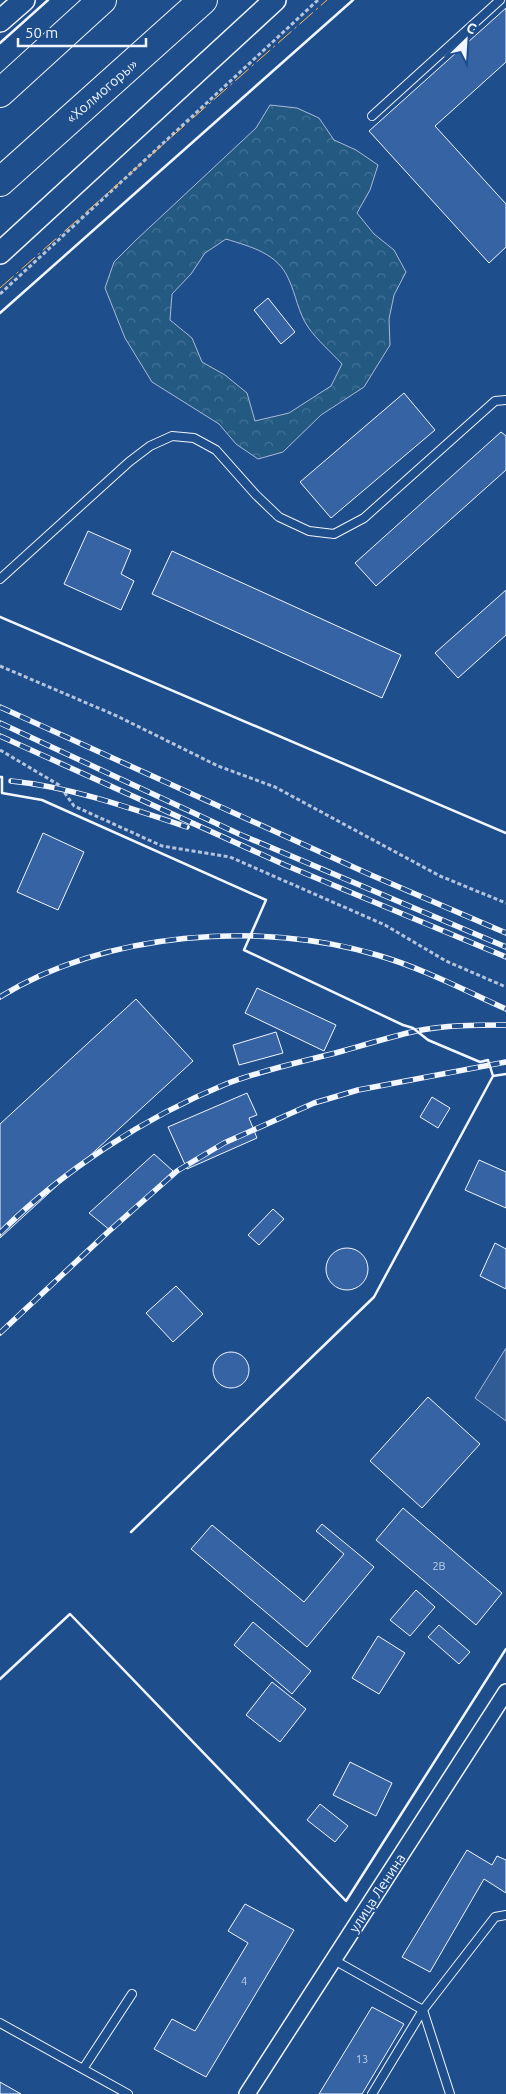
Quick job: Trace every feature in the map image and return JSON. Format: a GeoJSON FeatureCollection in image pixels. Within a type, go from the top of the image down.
{"type":"FeatureCollection","features":[{"type":"Feature","properties":{"kind":"highway"},"geometry":{"type":"LineString","coordinates":[[0,93],[102,0]]}},
{"type":"Feature","properties":{"kind":"highway","name":"«Холмогоры»"},"geometry":{"type":"LineString","coordinates":[[0,182],[203,0]]}},
{"type":"Feature","properties":{"kind":"street"},"geometry":{"type":"LineString","coordinates":[[0,21],[24,0]]}},
{"type":"Feature","properties":{"kind":"street"},"geometry":{"type":"LineString","coordinates":[[156,44],[218,0]]}},
{"type":"Feature","properties":{"kind":"street"},"geometry":{"type":"LineString","coordinates":[[0,253],[275,0]]}},
{"type":"Feature","properties":{"kind":"street","name":"улица Ленина"},"geometry":{"type":"LineString","coordinates":[[247,2094],[506,1692]]}},
{"type":"Feature","properties":{"kind":"lane"},"geometry":{"type":"LineString","coordinates":[[372,116],[500,0]]}},
{"type":"Feature","properties":{"kind":"lane"},"geometry":{"type":"LineString","coordinates":[[0,579],[129,462],[150,446],[172,436],[194,438],[216,450],[256,495],[279,517],[309,531],[334,534],[364,518],[495,401],[506,400]]}},
{"type":"Feature","properties":{"kind":"lane"},"geometry":{"type":"LineString","coordinates":[[372,2094],[422,2010],[495,1917],[506,1915]]}},
{"type":"Feature","properties":{"kind":"lane"},"geometry":{"type":"LineString","coordinates":[[334,1960],[422,2010],[450,2094]]}},
{"type":"Feature","properties":{"kind":"lane"},"geometry":{"type":"LineString","coordinates":[[83,2069],[132,1994]]}},
{"type":"Feature","properties":{"kind":"lane"},"geometry":{"type":"LineString","coordinates":[[0,2023],[128,2094]]}},
{"type":"Feature","properties":{"kind":"path"},"geometry":{"type":"LineString","coordinates":[[0,294],[318,0]]}},
{"type":"Feature","properties":{"kind":"path"},"geometry":{"type":"LineString","coordinates":[[0,666],[117,716],[218,766],[274,787],[440,876],[506,903]]}},
{"type":"Feature","properties":{"kind":"path"},"geometry":{"type":"LineString","coordinates":[[0,750],[60,785],[74,806],[162,846],[230,858],[385,925],[446,962],[506,987]]}},
{"type":"Feature","properties":{"kind":"green space"},"geometry":{"type":"Polygon","coordinates":[[[270,105],[297,108],[319,118],[334,140],[356,150],[378,165],[370,190],[357,213],[374,234],[394,250],[406,272],[394,295],[389,319],[390,345],[364,387],[321,415],[283,452],[258,459],[236,444],[219,424],[152,382],[125,338],[105,288],[114,262],[256,128],[270,105]],[[226,239],[205,253],[191,274],[172,294],[170,320],[192,338],[202,362],[225,375],[247,393],[255,421],[289,413],[331,386],[342,364],[308,327],[289,280],[278,263],[263,252],[226,239]]]}},
{"type":"Feature","properties":{"kind":"shaded area"},"geometry":{"type":"Polygon","coordinates":[[[506,1348],[506,1421],[475,1398],[506,1348]]]}},
{"type":"Feature","properties":{"kind":"building"},"geometry":{"type":"Polygon","coordinates":[[[506,8],[506,62],[435,126],[506,204],[506,247],[489,263],[369,131],[506,8]]]}},
{"type":"Feature","properties":{"kind":"building"},"geometry":{"type":"Polygon","coordinates":[[[268,298],[295,332],[281,344],[254,310],[268,298]]]}},
{"type":"Feature","properties":{"kind":"building"},"geometry":{"type":"Polygon","coordinates":[[[404,393],[435,430],[331,518],[300,482],[404,393]]]}},
{"type":"Feature","properties":{"kind":"building"},"geometry":{"type":"Polygon","coordinates":[[[501,432],[506,436],[506,470],[376,586],[355,563],[501,432]]]}},
{"type":"Feature","properties":{"kind":"building"},"geometry":{"type":"Polygon","coordinates":[[[88,531],[131,550],[121,574],[134,581],[121,610],[64,584],[88,531]]]}},
{"type":"Feature","properties":{"kind":"building"},"geometry":{"type":"Polygon","coordinates":[[[172,551],[401,655],[382,698],[152,594],[172,551]]]}},
{"type":"Feature","properties":{"kind":"building"},"geometry":{"type":"Polygon","coordinates":[[[506,590],[506,635],[458,678],[435,653],[506,590]]]}},
{"type":"Feature","properties":{"kind":"building"},"geometry":{"type":"Polygon","coordinates":[[[43,833],[84,852],[58,910],[17,892],[43,833]]]}},
{"type":"Feature","properties":{"kind":"building"},"geometry":{"type":"Polygon","coordinates":[[[257,988],[336,1025],[324,1051],[245,1013],[257,988]]]}},
{"type":"Feature","properties":{"kind":"building"},"geometry":{"type":"Polygon","coordinates":[[[136,999],[193,1061],[0,1238],[0,1124],[136,999]]]}},
{"type":"Feature","properties":{"kind":"building"},"geometry":{"type":"Polygon","coordinates":[[[276,1032],[283,1053],[239,1065],[233,1045],[276,1032]]]}},
{"type":"Feature","properties":{"kind":"building"},"geometry":{"type":"Polygon","coordinates":[[[247,1093],[257,1115],[249,1118],[257,1138],[187,1169],[168,1127],[247,1093]]]}},
{"type":"Feature","properties":{"kind":"building"},"geometry":{"type":"Polygon","coordinates":[[[432,1097],[450,1108],[438,1128],[420,1117],[432,1097]]]}},
{"type":"Feature","properties":{"kind":"building"},"geometry":{"type":"Polygon","coordinates":[[[154,1154],[173,1171],[111,1231],[89,1213],[154,1154]]]}},
{"type":"Feature","properties":{"kind":"building"},"geometry":{"type":"Polygon","coordinates":[[[479,1160],[506,1172],[506,1208],[465,1190],[479,1160]]]}},
{"type":"Feature","properties":{"kind":"building"},"geometry":{"type":"Polygon","coordinates":[[[273,1209],[284,1219],[259,1245],[248,1235],[273,1209]]]}},
{"type":"Feature","properties":{"kind":"building"},"geometry":{"type":"Polygon","coordinates":[[[495,1243],[506,1249],[506,1289],[480,1276],[495,1243]]]}},
{"type":"Feature","properties":{"kind":"building"},"geometry":{"type":"Polygon","coordinates":[[[351,1248],[359,1251],[365,1257],[368,1269],[365,1281],[359,1287],[343,1290],[335,1287],[329,1281],[326,1265],[329,1257],[335,1251],[351,1248]]]}},
{"type":"Feature","properties":{"kind":"building"},"geometry":{"type":"Polygon","coordinates":[[[176,1286],[203,1314],[173,1342],[146,1313],[176,1286]]]}},
{"type":"Feature","properties":{"kind":"building"},"geometry":{"type":"Polygon","coordinates":[[[231,1352],[238,1353],[244,1357],[248,1363],[248,1377],[244,1383],[238,1387],[231,1388],[224,1387],[218,1383],[214,1377],[213,1370],[214,1363],[218,1357],[224,1353],[231,1352]]]}},
{"type":"Feature","properties":{"kind":"building"},"geometry":{"type":"Polygon","coordinates":[[[428,1397],[480,1444],[422,1508],[370,1461],[428,1397]]]}},
{"type":"Feature","properties":{"kind":"building"},"geometry":{"type":"Polygon","coordinates":[[[403,1508],[502,1593],[476,1625],[376,1540],[403,1508]]]}},
{"type":"Feature","properties":{"kind":"building"},"geometry":{"type":"Polygon","coordinates":[[[322,1524],[374,1567],[307,1647],[191,1549],[212,1525],[304,1602],[344,1554],[316,1531],[322,1524]]]}},
{"type":"Feature","properties":{"kind":"building"},"geometry":{"type":"Polygon","coordinates":[[[416,1590],[435,1607],[410,1636],[390,1620],[416,1590]]]}},
{"type":"Feature","properties":{"kind":"building"},"geometry":{"type":"Polygon","coordinates":[[[253,1622],[311,1671],[292,1694],[234,1645],[253,1622]]]}},
{"type":"Feature","properties":{"kind":"building"},"geometry":{"type":"Polygon","coordinates":[[[439,1625],[470,1652],[459,1664],[428,1637],[439,1625]]]}},
{"type":"Feature","properties":{"kind":"building"},"geometry":{"type":"Polygon","coordinates":[[[378,1636],[405,1653],[379,1694],[352,1678],[378,1636]]]}},
{"type":"Feature","properties":{"kind":"building"},"geometry":{"type":"Polygon","coordinates":[[[272,1682],[306,1709],[280,1742],[246,1715],[272,1682]]]}},
{"type":"Feature","properties":{"kind":"building"},"geometry":{"type":"Polygon","coordinates":[[[350,1762],[392,1783],[376,1816],[333,1795],[350,1762]]]}},
{"type":"Feature","properties":{"kind":"building"},"geometry":{"type":"Polygon","coordinates":[[[320,1804],[348,1826],[335,1842],[307,1820],[320,1804]]]}},
{"type":"Feature","properties":{"kind":"building"},"geometry":{"type":"Polygon","coordinates":[[[467,1850],[492,1865],[497,1856],[506,1860],[506,1893],[484,1879],[430,1972],[402,1957],[467,1850]]]}},
{"type":"Feature","properties":{"kind":"building"},"geometry":{"type":"Polygon","coordinates":[[[245,1904],[294,1930],[206,2077],[154,2049],[172,2019],[195,2031],[248,1943],[228,1931],[245,1904]]]}},
{"type":"Feature","properties":{"kind":"building"},"geometry":{"type":"Polygon","coordinates":[[[372,2007],[404,2024],[362,2094],[319,2094],[372,2007]]]}},
{"type":"Feature","properties":{"kind":"building"},"geometry":{"type":"Polygon","coordinates":[[[0,2082],[21,2094],[0,2094],[0,2082]]]}},
{"type":"Feature","properties":{"kind":"railway"},"geometry":{"type":"LineString","coordinates":[[0,707],[371,875],[506,933]]}},
{"type":"Feature","properties":{"kind":"railway"},"geometry":{"type":"LineString","coordinates":[[0,723],[239,834],[506,947]]}},
{"type":"Feature","properties":{"kind":"railway"},"geometry":{"type":"LineString","coordinates":[[0,736],[285,865],[506,957]]}},
{"type":"Feature","properties":{"kind":"railway"},"geometry":{"type":"LineString","coordinates":[[11,781],[78,793],[187,827]]}},
{"type":"Feature","properties":{"kind":"railway"},"geometry":{"type":"LineString","coordinates":[[0,997],[41,975],[86,958],[134,946],[184,938],[234,936],[284,938],[332,944],[377,955],[427,973],[506,1009]]}},
{"type":"Feature","properties":{"kind":"railway"},"geometry":{"type":"LineString","coordinates":[[0,1233],[24,1210],[77,1167],[165,1112],[226,1084],[268,1070],[416,1031],[449,1026],[506,1025]]}},
{"type":"Feature","properties":{"kind":"railway"},"geometry":{"type":"LineString","coordinates":[[0,1333],[108,1232],[177,1171],[224,1143],[314,1103],[358,1090],[506,1062]]}},
{"type":"Feature","properties":{"kind":"wall"},"geometry":{"type":"LineString","coordinates":[[0,43],[48,0]]}},
{"type":"Feature","properties":{"kind":"wall"},"geometry":{"type":"LineString","coordinates":[[0,313],[353,0]]}},
{"type":"Feature","properties":{"kind":"wall"},"geometry":{"type":"LineString","coordinates":[[0,617],[506,833]]}},
{"type":"Feature","properties":{"kind":"wall"},"geometry":{"type":"LineString","coordinates":[[0,777],[2,777],[2,793],[42,800],[266,900],[244,950],[413,1028],[428,1040],[480,1062],[488,1060],[493,1076],[506,1074]]}},
{"type":"Feature","properties":{"kind":"wall"},"geometry":{"type":"LineString","coordinates":[[131,1532],[374,1297],[493,1076]]}},
{"type":"Feature","properties":{"kind":"wall"},"geometry":{"type":"LineString","coordinates":[[0,1679],[70,1614],[346,1901],[506,1649]]}},
{"type":"Feature","properties":{"kind":"power"},"geometry":{"type":"LineString","coordinates":[[0,288],[327,0]]}}]}
